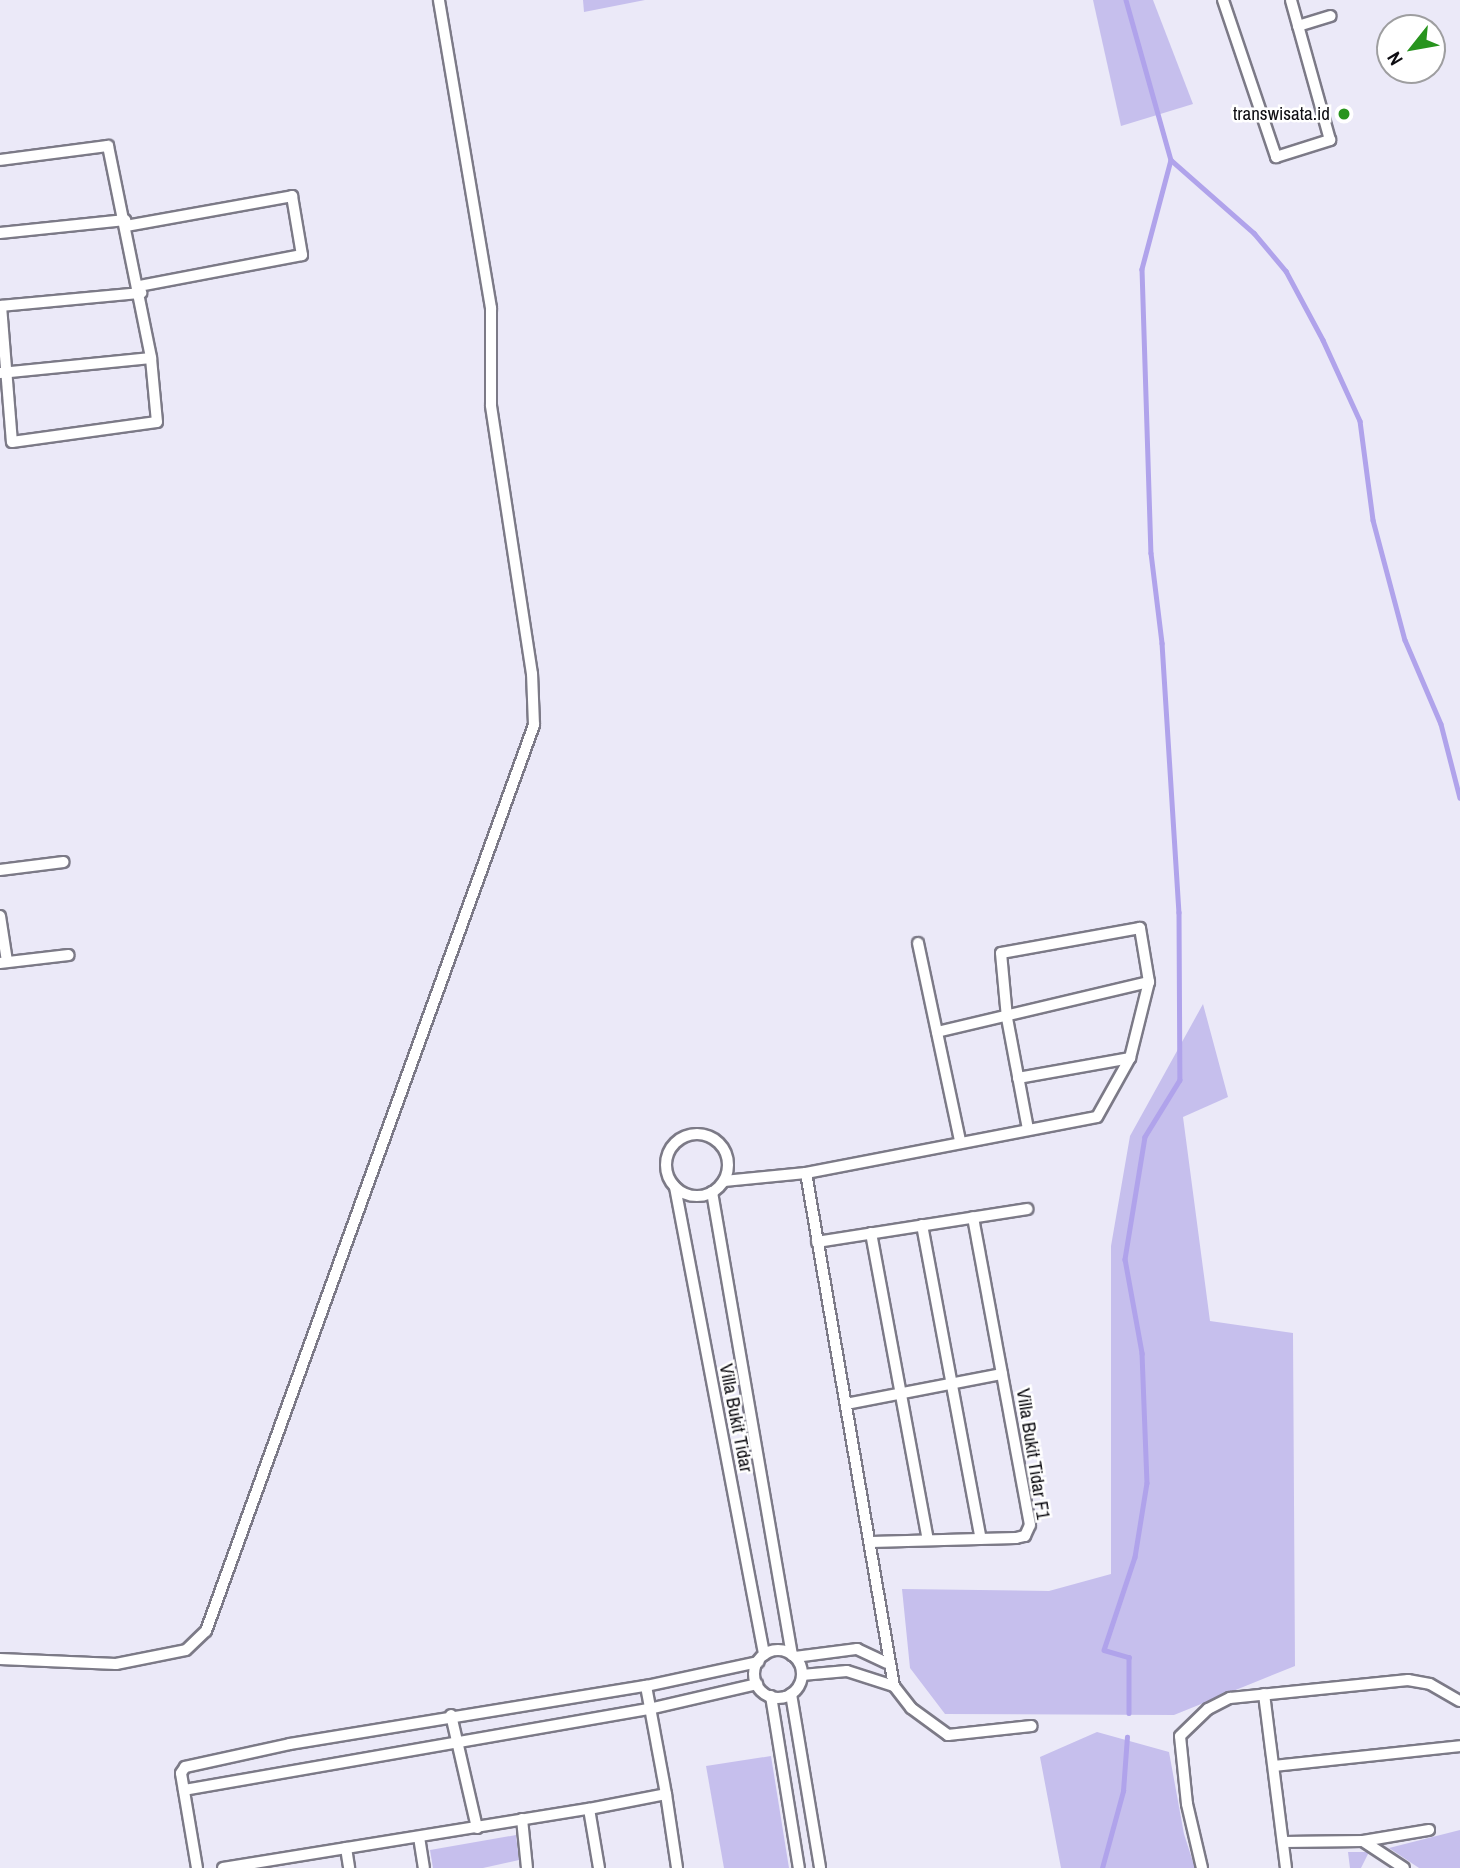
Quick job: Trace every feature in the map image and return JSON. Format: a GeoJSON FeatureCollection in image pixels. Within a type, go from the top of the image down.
{"type":"FeatureCollection","features":[{"type":"Feature","properties":{"kind":"street"},"geometry":{"type":"LineString","coordinates":[[0,1659],[128,1663],[186,1650],[206,1631],[534,725],[532,674],[491,405],[491,308],[439,0]]}},
{"type":"Feature","properties":{"kind":"street"},"geometry":{"type":"LineString","coordinates":[[1223,0],[1276,158],[1331,140],[1290,0]]}},
{"type":"Feature","properties":{"kind":"street"},"geometry":{"type":"LineString","coordinates":[[1298,26],[1331,16]]}},
{"type":"Feature","properties":{"kind":"street"},"geometry":{"type":"LineString","coordinates":[[0,160],[108,146],[126,223],[140,289],[151,358],[157,422],[12,442],[2,372],[1,306],[140,289],[302,255],[292,196],[126,223],[0,233]]}},
{"type":"Feature","properties":{"kind":"street"},"geometry":{"type":"LineString","coordinates":[[2,372],[151,358]]}},
{"type":"Feature","properties":{"kind":"street"},"geometry":{"type":"LineString","coordinates":[[0,870],[62,862]]}},
{"type":"Feature","properties":{"kind":"street"},"geometry":{"type":"LineString","coordinates":[[0,916],[3,962],[69,955]]}},
{"type":"Feature","properties":{"kind":"street"},"geometry":{"type":"LineString","coordinates":[[675,1187],[692,1196],[712,1192],[724,1181],[806,1173],[1097,1116],[1129,1058],[1149,982],[1140,928],[1001,953],[1007,1018],[1028,1129]]}},
{"type":"Feature","properties":{"kind":"street"},"geometry":{"type":"LineString","coordinates":[[918,943],[960,1141]]}},
{"type":"Feature","properties":{"kind":"street"},"geometry":{"type":"LineString","coordinates":[[937,1032],[1007,1018],[1149,982]]}},
{"type":"Feature","properties":{"kind":"street"},"geometry":{"type":"LineString","coordinates":[[1018,1078],[1129,1058]]}},
{"type":"Feature","properties":{"kind":"street","name":"Villa Bukit Tidar"},"geometry":{"type":"LineString","coordinates":[[724,1181],[728,1166],[725,1151],[711,1137],[695,1134],[677,1140],[668,1154],[667,1173],[675,1187],[761,1659]]}},
{"type":"Feature","properties":{"kind":"street"},"geometry":{"type":"LineString","coordinates":[[806,1173],[887,1632],[887,1663],[894,1686],[911,1708],[948,1735],[1032,1726]]}},
{"type":"Feature","properties":{"kind":"street","name":"Villa Bukit Tidar"},"geometry":{"type":"LineString","coordinates":[[712,1192],[793,1656]]}},
{"type":"Feature","properties":{"kind":"street"},"geometry":{"type":"LineString","coordinates":[[817,1242],[1027,1209]]}},
{"type":"Feature","properties":{"kind":"street","name":"Villa Bukit Tidar F1"},"geometry":{"type":"LineString","coordinates":[[871,1542],[1025,1536],[1030,1525],[973,1217]]}},
{"type":"Feature","properties":{"kind":"street"},"geometry":{"type":"LineString","coordinates":[[922,1225],[954,1383],[981,1539]]}},
{"type":"Feature","properties":{"kind":"street"},"geometry":{"type":"LineString","coordinates":[[871,1233],[928,1540]]}},
{"type":"Feature","properties":{"kind":"street","name":"Villa Bukit Tidar F1"},"geometry":{"type":"LineString","coordinates":[[846,1404],[1002,1374]]}},
{"type":"Feature","properties":{"kind":"street"},"geometry":{"type":"LineString","coordinates":[[197,1868],[182,1769],[208,1760],[451,1715],[646,1686],[761,1659],[775,1650],[793,1656],[857,1649],[887,1663]]}},
{"type":"Feature","properties":{"kind":"street"},"geometry":{"type":"LineString","coordinates":[[793,1656],[802,1675]]}},
{"type":"Feature","properties":{"kind":"street"},"geometry":{"type":"LineString","coordinates":[[757,1684],[761,1659]]}},
{"type":"Feature","properties":{"kind":"street"},"geometry":{"type":"LineString","coordinates":[[879,1682],[887,1663]]}},
{"type":"Feature","properties":{"kind":"street"},"geometry":{"type":"LineString","coordinates":[[802,1675],[846,1671],[894,1686]]}},
{"type":"Feature","properties":{"kind":"street"},"geometry":{"type":"LineString","coordinates":[[802,1675],[791,1694],[820,1868]]}},
{"type":"Feature","properties":{"kind":"street"},"geometry":{"type":"LineString","coordinates":[[1202,1868],[1187,1804],[1181,1736],[1208,1709],[1230,1698],[1420,1680],[1460,1701]]}},
{"type":"Feature","properties":{"kind":"street"},"geometry":{"type":"LineString","coordinates":[[757,1684],[771,1696],[799,1868]]}},
{"type":"Feature","properties":{"kind":"street"},"geometry":{"type":"LineString","coordinates":[[184,1790],[649,1709],[757,1684]]}},
{"type":"Feature","properties":{"kind":"street"},"geometry":{"type":"LineString","coordinates":[[646,1686],[677,1868]]}},
{"type":"Feature","properties":{"kind":"street"},"geometry":{"type":"LineString","coordinates":[[771,1696],[791,1694]]}},
{"type":"Feature","properties":{"kind":"street"},"geometry":{"type":"LineString","coordinates":[[1264,1694],[1286,1868]]}},
{"type":"Feature","properties":{"kind":"street"},"geometry":{"type":"LineString","coordinates":[[451,1715],[477,1828]]}},
{"type":"Feature","properties":{"kind":"street"},"geometry":{"type":"LineString","coordinates":[[1274,1766],[1460,1746]]}},
{"type":"Feature","properties":{"kind":"street"},"geometry":{"type":"LineString","coordinates":[[223,1868],[477,1828],[666,1794]]}},
{"type":"Feature","properties":{"kind":"street"},"geometry":{"type":"LineString","coordinates":[[590,1809],[599,1868]]}},
{"type":"Feature","properties":{"kind":"street"},"geometry":{"type":"LineString","coordinates":[[522,1819],[527,1868]]}},
{"type":"Feature","properties":{"kind":"street"},"geometry":{"type":"LineString","coordinates":[[1283,1842],[1363,1841],[1429,1830]]}},
{"type":"Feature","properties":{"kind":"street"},"geometry":{"type":"LineString","coordinates":[[419,1837],[424,1868]]}},
{"type":"Feature","properties":{"kind":"street"},"geometry":{"type":"LineString","coordinates":[[1363,1841],[1404,1868]]}},
{"type":"Feature","properties":{"kind":"street"},"geometry":{"type":"LineString","coordinates":[[346,1848],[349,1868]]}},
{"type":"Feature","properties":{"kind":"shaded area"},"geometry":{"type":"Polygon","coordinates":[[[583,0],[645,0],[584,12],[583,0]]]}},
{"type":"Feature","properties":{"kind":"shaded area"},"geometry":{"type":"Polygon","coordinates":[[[1093,0],[1153,0],[1193,104],[1121,126],[1093,0]]]}},
{"type":"Feature","properties":{"kind":"shaded area"},"geometry":{"type":"Polygon","coordinates":[[[1203,1004],[1228,1097],[1183,1117],[1210,1321],[1293,1333],[1295,1666],[1174,1715],[945,1714],[910,1668],[902,1589],[1049,1591],[1111,1574],[1111,1246],[1130,1136],[1203,1004]]]}},
{"type":"Feature","properties":{"kind":"shaded area"},"geometry":{"type":"Polygon","coordinates":[[[1097,1732],[1169,1752],[1184,1834],[1195,1868],[1061,1868],[1040,1757],[1097,1732]]]}},
{"type":"Feature","properties":{"kind":"shaded area"},"geometry":{"type":"Polygon","coordinates":[[[771,1756],[789,1868],[724,1868],[706,1766],[771,1756]]]}},
{"type":"Feature","properties":{"kind":"shaded area"},"geometry":{"type":"Polygon","coordinates":[[[1460,1830],[1460,1868],[1419,1868],[1389,1848],[1460,1830]]]}},
{"type":"Feature","properties":{"kind":"shaded area"},"geometry":{"type":"Polygon","coordinates":[[[516,1835],[519,1860],[483,1868],[433,1868],[430,1850],[516,1835]]]}},
{"type":"Feature","properties":{"kind":"shaded area"},"geometry":{"type":"Polygon","coordinates":[[[1348,1852],[1369,1852],[1361,1868],[1350,1868],[1348,1852]]]}},
{"type":"Feature","properties":{"kind":"waterway"},"geometry":{"type":"LineString","coordinates":[[1126,0],[1171,160],[1142,269],[1151,553],[1162,643],[1179,912],[1180,1080],[1145,1137],[1125,1259],[1142,1353],[1147,1483],[1135,1557],[1104,1650],[1129,1657],[1129,1713]]}},
{"type":"Feature","properties":{"kind":"waterway"},"geometry":{"type":"LineString","coordinates":[[1171,160],[1254,233],[1286,271],[1323,340],[1360,421],[1373,520],[1405,640],[1441,724],[1460,798]]}},
{"type":"Feature","properties":{"kind":"waterway"},"geometry":{"type":"LineString","coordinates":[[1102,1868],[1123,1791],[1127,1737]]}},
{"type":"Feature","properties":{"kind":"place","name":"transwisata.id"},"geometry":{"type":"Point","coordinates":[1344,114]}}]}
